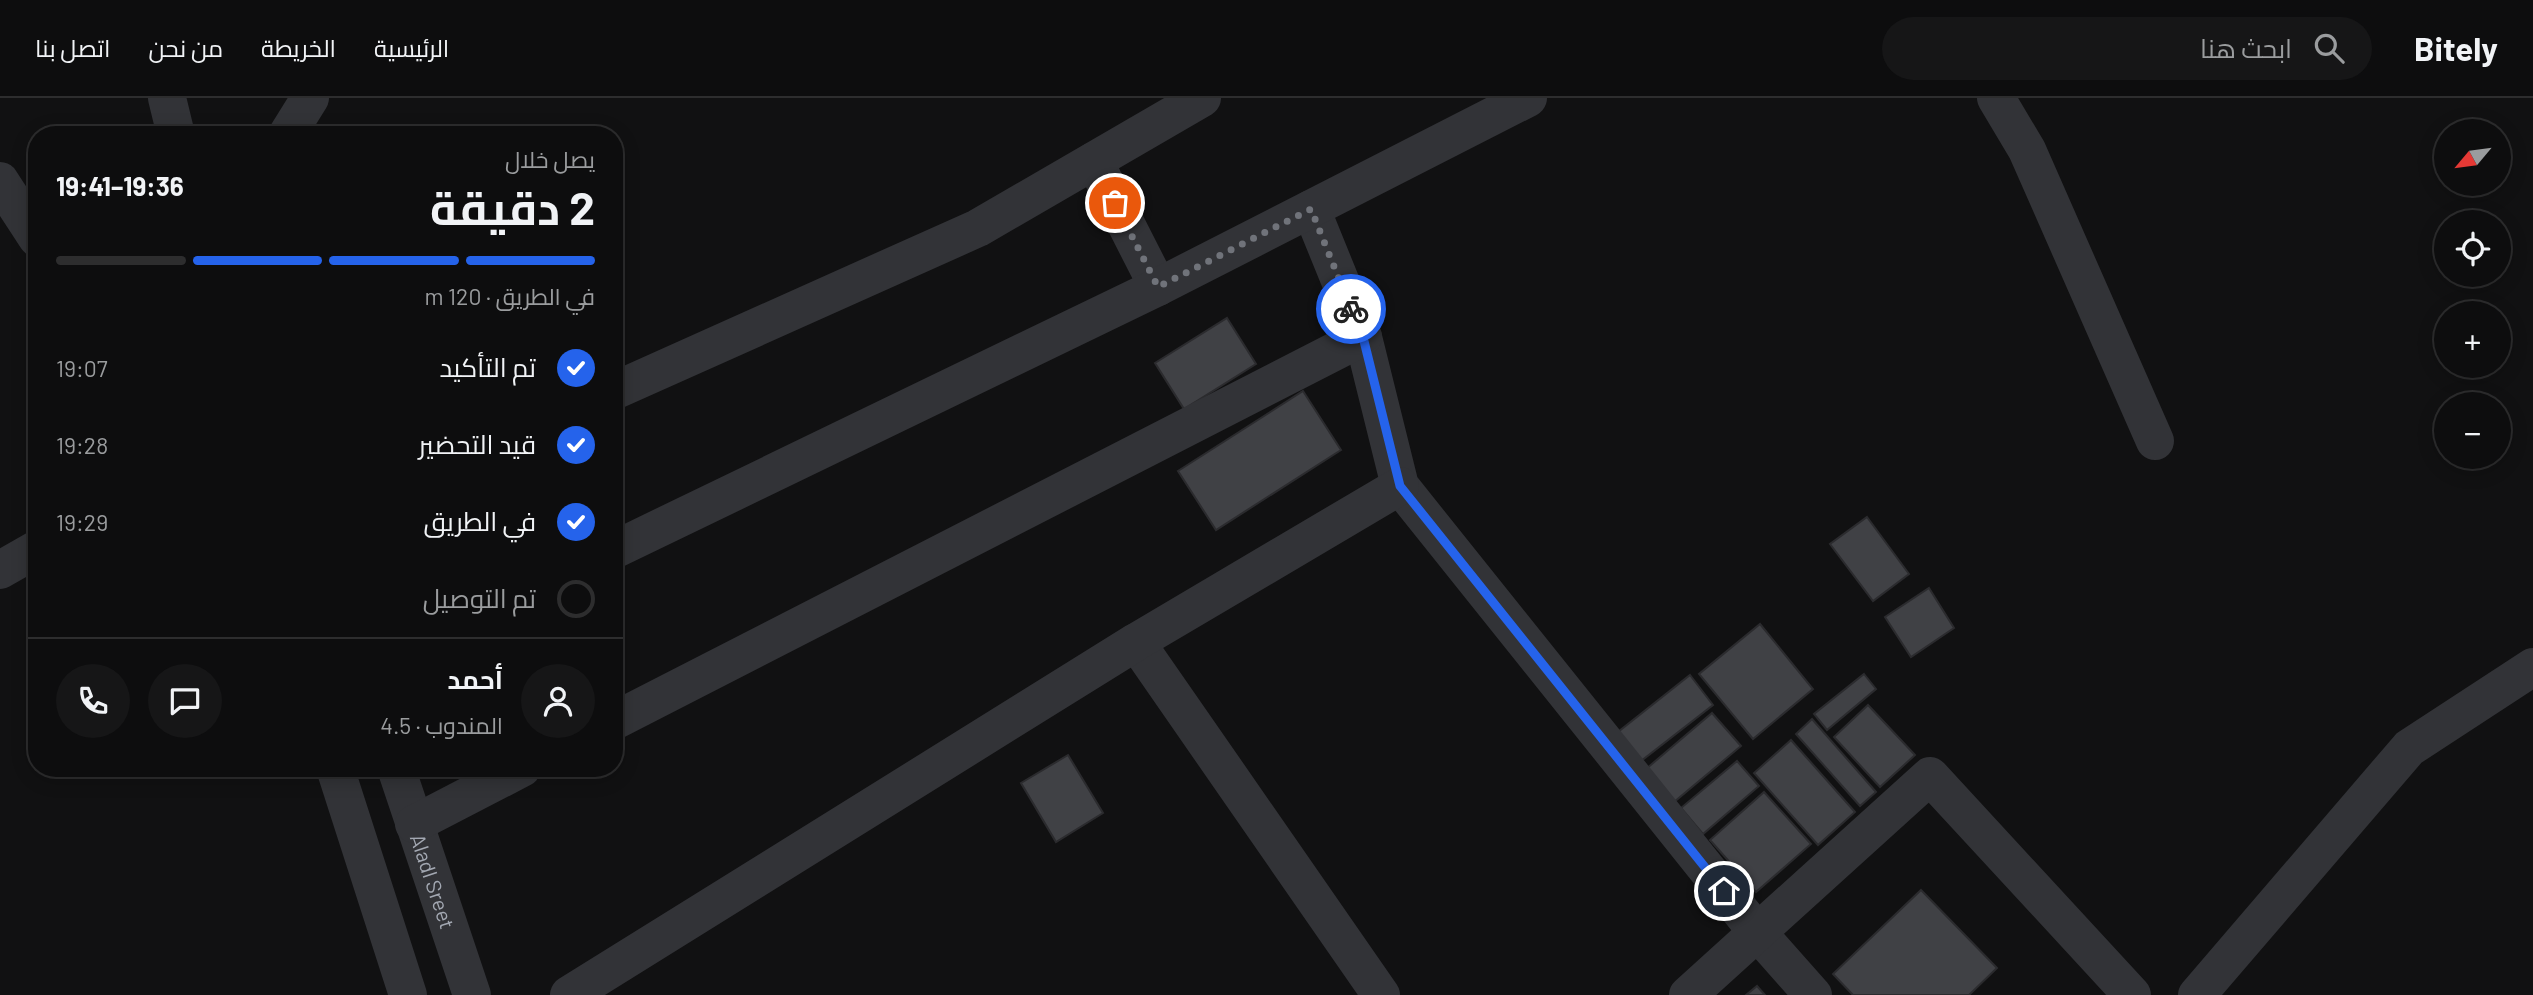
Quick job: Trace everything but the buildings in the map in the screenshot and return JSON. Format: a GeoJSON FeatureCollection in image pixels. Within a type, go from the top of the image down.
{"type":"FeatureCollection","features":[{"type":"Feature","properties":{"kind":"street"},"geometry":{"type":"LineString","coordinates":[[167,98],[174,126]]}},
{"type":"Feature","properties":{"kind":"street"},"geometry":{"type":"LineString","coordinates":[[293,126],[310,98]]}},
{"type":"Feature","properties":{"kind":"street"},"geometry":{"type":"LineString","coordinates":[[623,387],[978,228],[1202,98]]}},
{"type":"Feature","properties":{"kind":"street"},"geometry":{"type":"LineString","coordinates":[[623,546],[1158,287],[1528,98]]}},
{"type":"Feature","properties":{"kind":"street"},"geometry":{"type":"LineString","coordinates":[[1996,98],[2026,150],[2155,441]]}},
{"type":"Feature","properties":{"kind":"street"},"geometry":{"type":"LineString","coordinates":[[1094,161],[1158,287]]}},
{"type":"Feature","properties":{"kind":"street"},"geometry":{"type":"LineString","coordinates":[[0,181],[28,224]]}},
{"type":"Feature","properties":{"kind":"street"},"geometry":{"type":"LineString","coordinates":[[1311,209],[1363,337],[1400,486],[1758,933],[1813,995]]}},
{"type":"Feature","properties":{"kind":"street"},"geometry":{"type":"LineString","coordinates":[[623,716],[1363,337]]}},
{"type":"Feature","properties":{"kind":"street"},"geometry":{"type":"LineString","coordinates":[[569,995],[1136,642],[1400,486]]}},
{"type":"Feature","properties":{"kind":"street"},"geometry":{"type":"LineString","coordinates":[[0,570],[28,554]]}},
{"type":"Feature","properties":{"kind":"street"},"geometry":{"type":"LineString","coordinates":[[1136,642],[1381,995]]}},
{"type":"Feature","properties":{"kind":"street"},"geometry":{"type":"LineString","coordinates":[[2197,995],[2409,748],[2533,667]]}},
{"type":"Feature","properties":{"kind":"street"},"geometry":{"type":"LineString","coordinates":[[1688,995],[1930,776],[2132,995]]}},
{"type":"Feature","properties":{"kind":"street"},"geometry":{"type":"LineString","coordinates":[[338,777],[408,995]]}},
{"type":"Feature","properties":{"kind":"street","name":"Aladl Sreet"},"geometry":{"type":"LineString","coordinates":[[399,777],[472,995]]}},
{"type":"Feature","properties":{"kind":"street"},"geometry":{"type":"LineString","coordinates":[[414,824],[505,777]]}},
{"type":"Feature","properties":{"kind":"way so far"},"geometry":{"type":"LineString","coordinates":[[1115,203],[1158,287],[1311,209],[1351,309]]}},
{"type":"Feature","properties":{"kind":"route"},"geometry":{"type":"LineString","coordinates":[[1351,309],[1363,337],[1400,486],[1724,891]]}}]}
